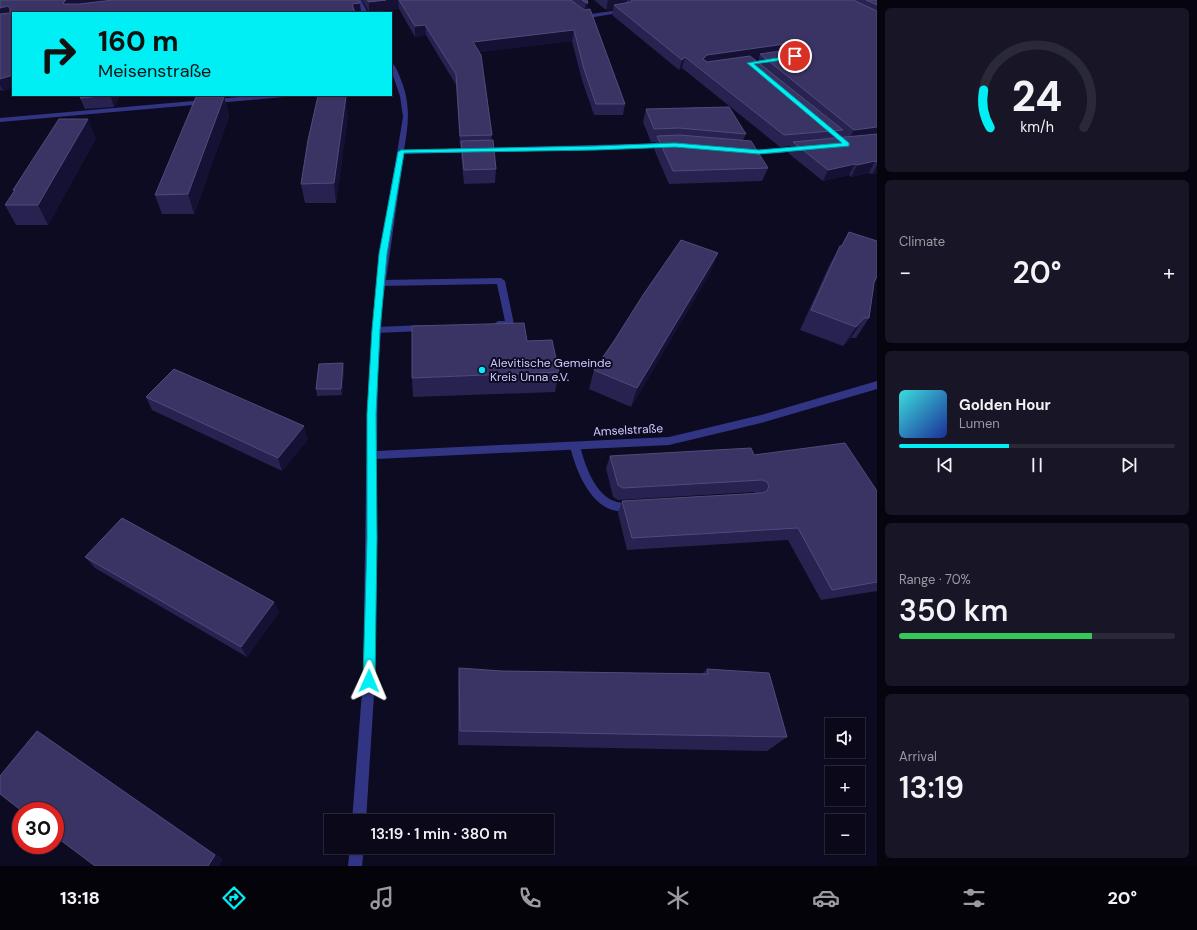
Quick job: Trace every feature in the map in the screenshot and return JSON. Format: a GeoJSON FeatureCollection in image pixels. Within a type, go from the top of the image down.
{"type":"FeatureCollection","features":[{"type":"Feature","properties":{"kind":"street"},"geometry":{"type":"LineString","coordinates":[[358,0],[364,12]]}},
{"type":"Feature","properties":{"kind":"street"},"geometry":{"type":"LineString","coordinates":[[562,0],[583,17],[626,11]]}},
{"type":"Feature","properties":{"kind":"street"},"geometry":{"type":"LineString","coordinates":[[359,814],[369,681],[372,414],[376,330],[383,254],[406,117],[405,100],[401,85],[392,66]]}},
{"type":"Feature","properties":{"kind":"street"},"geometry":{"type":"LineString","coordinates":[[392,85],[401,85]]}},
{"type":"Feature","properties":{"kind":"street"},"geometry":{"type":"LineString","coordinates":[[0,120],[273,96]]}},
{"type":"Feature","properties":{"kind":"street"},"geometry":{"type":"LineString","coordinates":[[401,152],[675,145]]}},
{"type":"Feature","properties":{"kind":"street"},"geometry":{"type":"LineString","coordinates":[[736,150],[759,152],[807,148]]}},
{"type":"Feature","properties":{"kind":"street"},"geometry":{"type":"LineString","coordinates":[[380,283],[501,281],[510,324],[486,325]]}},
{"type":"Feature","properties":{"kind":"street"},"geometry":{"type":"LineString","coordinates":[[376,330],[431,328]]}},
{"type":"Feature","properties":{"kind":"street","name":"Amselstraße"},"geometry":{"type":"LineString","coordinates":[[372,455],[669,441],[761,419],[877,385]]}},
{"type":"Feature","properties":{"kind":"street"},"geometry":{"type":"LineString","coordinates":[[575,446],[580,466],[590,485],[602,499],[616,507],[646,505]]}},
{"type":"Feature","properties":{"kind":"street"},"geometry":{"type":"LineString","coordinates":[[355,866],[356,854]]}},
{"type":"Feature","properties":{"kind":"building"},"geometry":{"type":"Polygon","coordinates":[[[0,0],[66,0],[63,3],[64,4],[80,4],[113,0],[358,0],[360,3],[352,4],[355,12],[12,12],[12,75],[0,79],[0,14],[10,13],[10,8],[8,6],[0,8],[0,0]]]}},
{"type":"Feature","properties":{"kind":"building"},"geometry":{"type":"Polygon","coordinates":[[[367,0],[386,0],[369,2],[367,0]]]}},
{"type":"Feature","properties":{"kind":"building"},"geometry":{"type":"Polygon","coordinates":[[[399,0],[571,0],[584,10],[590,9],[625,104],[596,104],[584,69],[574,30],[473,42],[481,55],[492,135],[460,136],[456,74],[425,25],[415,26],[399,0]]]}},
{"type":"Feature","properties":{"kind":"building"},"geometry":{"type":"Polygon","coordinates":[[[582,0],[587,0],[588,3],[586,3],[582,0]]]}},
{"type":"Feature","properties":{"kind":"building"},"geometry":{"type":"Polygon","coordinates":[[[632,0],[853,0],[877,11],[877,127],[854,130],[760,54],[801,48],[802,43],[799,42],[707,55],[703,59],[707,62],[750,56],[843,130],[784,135],[685,57],[682,60],[614,5],[631,2],[632,0]]]}},
{"type":"Feature","properties":{"kind":"building"},"geometry":{"type":"Polygon","coordinates":[[[866,0],[877,0],[877,5],[866,0]]]}},
{"type":"Feature","properties":{"kind":"building"},"geometry":{"type":"Polygon","coordinates":[[[81,96],[100,96],[80,98],[81,96]]]}},
{"type":"Feature","properties":{"kind":"building"},"geometry":{"type":"Polygon","coordinates":[[[318,96],[346,96],[334,183],[301,184],[308,140],[318,96]]]}},
{"type":"Feature","properties":{"kind":"building"},"geometry":{"type":"Polygon","coordinates":[[[196,97],[224,97],[188,194],[155,195],[196,97]]]}},
{"type":"Feature","properties":{"kind":"building"},"geometry":{"type":"Polygon","coordinates":[[[729,107],[746,134],[679,128],[654,129],[646,109],[729,107]]]}},
{"type":"Feature","properties":{"kind":"building"},"geometry":{"type":"Polygon","coordinates":[[[59,119],[88,119],[38,205],[5,205],[15,190],[13,190],[59,119]]]}},
{"type":"Feature","properties":{"kind":"building"},"geometry":{"type":"Polygon","coordinates":[[[877,134],[877,162],[855,164],[828,170],[793,142],[877,134]]]}},
{"type":"Feature","properties":{"kind":"building"},"geometry":{"type":"Polygon","coordinates":[[[679,135],[751,141],[768,168],[673,171],[657,136],[679,135]]]}},
{"type":"Feature","properties":{"kind":"building"},"geometry":{"type":"Polygon","coordinates":[[[493,140],[496,169],[464,170],[461,141],[493,140]]]}},
{"type":"Feature","properties":{"kind":"building"},"geometry":{"type":"Polygon","coordinates":[[[849,232],[877,241],[877,276],[874,283],[869,318],[864,318],[856,327],[811,310],[840,246],[842,246],[849,232]]]}},
{"type":"Feature","properties":{"kind":"building"},"geometry":{"type":"Polygon","coordinates":[[[681,240],[718,253],[637,388],[594,370],[643,295],[681,240]]]}},
{"type":"Feature","properties":{"kind":"building"},"geometry":{"type":"Polygon","coordinates":[[[524,323],[527,341],[552,340],[559,372],[412,378],[412,326],[524,323]]]}},
{"type":"Feature","properties":{"kind":"building"},"geometry":{"type":"Polygon","coordinates":[[[343,363],[341,389],[316,389],[319,364],[343,363]]]}},
{"type":"Feature","properties":{"kind":"building"},"geometry":{"type":"Polygon","coordinates":[[[174,369],[304,426],[278,458],[146,397],[174,369]]]}},
{"type":"Feature","properties":{"kind":"building"},"geometry":{"type":"Polygon","coordinates":[[[845,443],[877,491],[877,582],[832,590],[798,528],[632,538],[622,501],[762,493],[767,491],[769,486],[767,482],[762,480],[623,488],[618,485],[610,456],[751,448],[754,455],[845,443]]]}},
{"type":"Feature","properties":{"kind":"building"},"geometry":{"type":"Polygon","coordinates":[[[122,518],[274,602],[241,647],[85,557],[122,518]]]}},
{"type":"Feature","properties":{"kind":"building"},"geometry":{"type":"Polygon","coordinates":[[[459,668],[502,671],[708,674],[707,669],[769,673],[787,737],[460,731],[459,668]]]}},
{"type":"Feature","properties":{"kind":"building"},"geometry":{"type":"Polygon","coordinates":[[[37,731],[215,855],[208,866],[95,866],[64,843],[64,802],[12,802],[12,803],[0,794],[0,776],[37,731]]]}},
{"type":"Feature","properties":{"kind":"place","name":"Alevitische Gemeinde Kreis Unna e.V."},"geometry":{"type":"Point","coordinates":[482,370]}},
{"type":"Feature","properties":{"kind":"route"},"geometry":{"type":"LineString","coordinates":[[369,681],[372,539],[372,414],[376,330],[383,254],[401,152],[675,145],[759,152],[847,145],[749,63],[795,56]]}}]}
